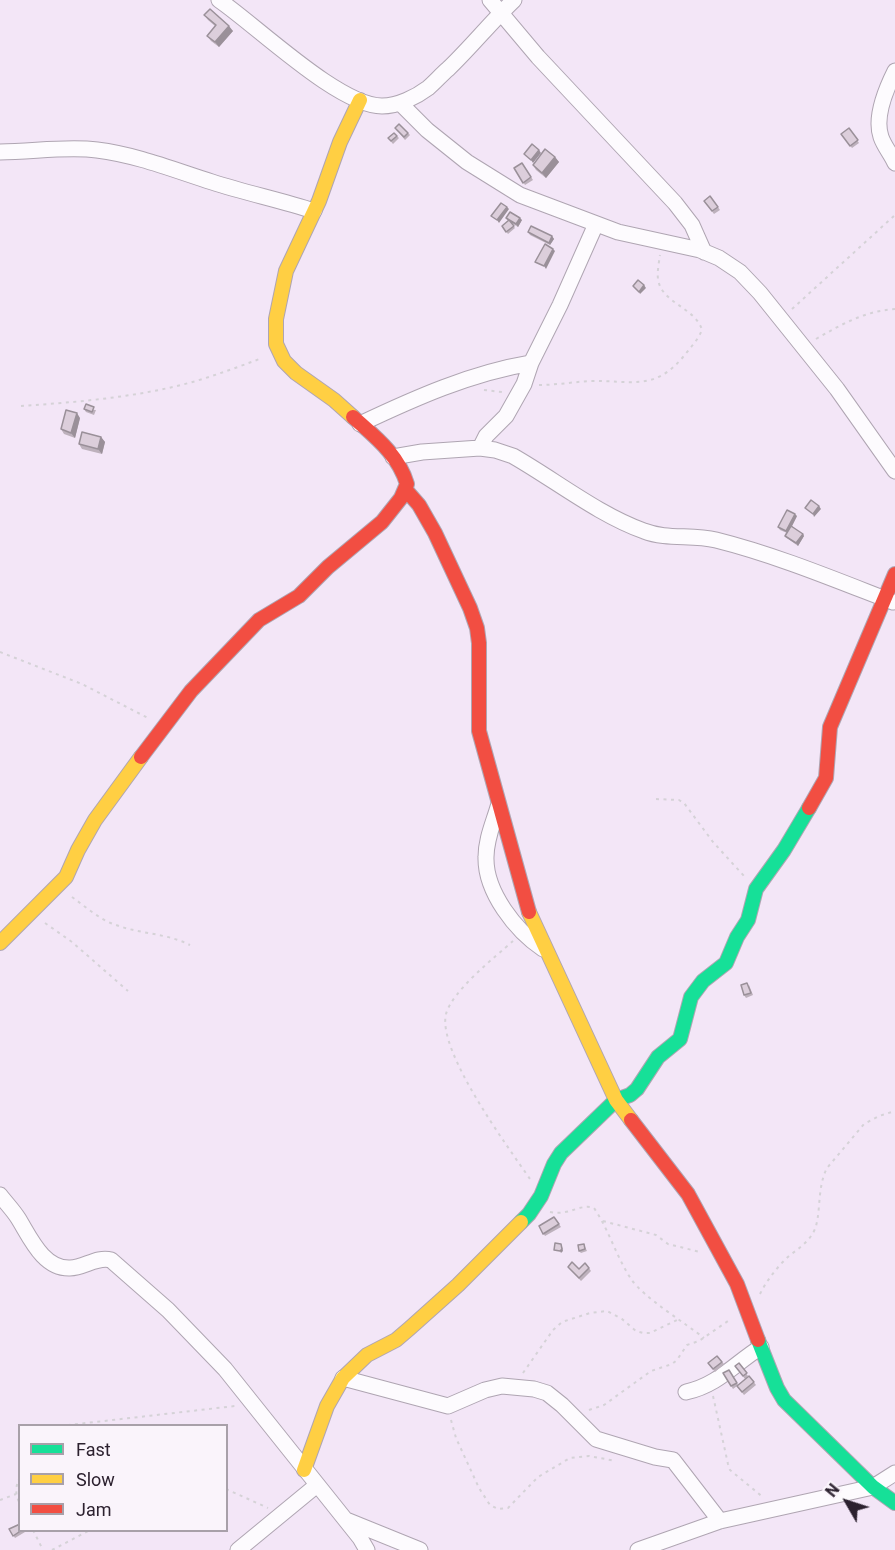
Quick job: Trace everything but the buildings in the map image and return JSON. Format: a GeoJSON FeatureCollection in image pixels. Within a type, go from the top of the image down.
{"type":"FeatureCollection","features":[{"type":"Feature","properties":{"kind":"street"},"geometry":{"type":"LineString","coordinates":[[219,0],[317,76],[342,92],[372,105],[383,106],[400,103],[428,88],[514,0]]}},
{"type":"Feature","properties":{"kind":"street"},"geometry":{"type":"LineString","coordinates":[[490,0],[675,203],[692,225],[704,252]]}},
{"type":"Feature","properties":{"kind":"street"},"geometry":{"type":"LineString","coordinates":[[895,71],[884,99],[879,123],[882,141],[895,163]]}},
{"type":"Feature","properties":{"kind":"street"},"geometry":{"type":"LineString","coordinates":[[0,943],[66,877],[95,820],[191,691],[259,620],[299,596],[328,567],[381,522],[401,498],[405,489],[407,484],[405,478],[389,450],[334,400],[296,373],[284,361],[276,344],[276,320],[286,271],[314,211],[340,141],[360,100]]}},
{"type":"Feature","properties":{"kind":"street"},"geometry":{"type":"LineString","coordinates":[[400,103],[427,130],[459,156],[520,195],[618,232],[704,252],[719,258],[740,272],[837,389],[895,471]]}},
{"type":"Feature","properties":{"kind":"street"},"geometry":{"type":"LineString","coordinates":[[0,152],[94,149],[113,152],[138,157],[218,184],[314,211]]}},
{"type":"Feature","properties":{"kind":"street"},"geometry":{"type":"LineString","coordinates":[[480,448],[486,436],[506,416],[524,384],[531,363],[596,224]]}},
{"type":"Feature","properties":{"kind":"street"},"geometry":{"type":"LineString","coordinates":[[360,424],[401,405],[476,376],[502,368],[531,363]]}},
{"type":"Feature","properties":{"kind":"street"},"geometry":{"type":"LineString","coordinates":[[393,456],[480,448],[495,450],[513,456],[614,519],[643,531],[660,536],[698,536],[715,539],[761,553],[891,601]]}},
{"type":"Feature","properties":{"kind":"street"},"geometry":{"type":"LineString","coordinates":[[405,489],[419,505],[435,533],[477,628],[479,731],[527,908],[616,1100],[688,1194],[749,1311],[777,1388],[784,1400],[873,1487],[895,1503]]}},
{"type":"Feature","properties":{"kind":"street"},"geometry":{"type":"LineString","coordinates":[[304,1470],[327,1406],[343,1378],[367,1355],[396,1340],[458,1285],[538,1202],[561,1153],[616,1100],[630,1095],[637,1089],[658,1057],[680,1039],[691,997],[703,981],[726,963],[737,937],[748,920],[756,889],[784,850],[826,778],[830,727],[891,601],[895,574]]}},
{"type":"Feature","properties":{"kind":"street"},"geometry":{"type":"LineString","coordinates":[[498,807],[488,838],[486,859],[492,886],[509,917],[522,933],[546,951]]}},
{"type":"Feature","properties":{"kind":"street"},"geometry":{"type":"LineString","coordinates":[[0,1196],[17,1216],[31,1242],[56,1265],[72,1268],[105,1258],[114,1262],[168,1310],[225,1369],[367,1550]]}},
{"type":"Feature","properties":{"kind":"street"},"geometry":{"type":"LineString","coordinates":[[686,1392],[711,1384],[761,1347]]}},
{"type":"Feature","properties":{"kind":"street"},"geometry":{"type":"LineString","coordinates":[[343,1378],[448,1406],[484,1390],[502,1386],[534,1389],[547,1393],[588,1433],[603,1442],[674,1460],[720,1521]]}},
{"type":"Feature","properties":{"kind":"street"},"geometry":{"type":"LineString","coordinates":[[638,1550],[720,1521],[873,1487],[895,1473]]}},
{"type":"Feature","properties":{"kind":"street"},"geometry":{"type":"LineString","coordinates":[[238,1550],[317,1485]]}},
{"type":"Feature","properties":{"kind":"street"},"geometry":{"type":"LineString","coordinates":[[344,1518],[420,1550]]}},
{"type":"Feature","properties":{"kind":"path"},"geometry":{"type":"LineString","coordinates":[[781,320],[895,215]]}},
{"type":"Feature","properties":{"kind":"path"},"geometry":{"type":"LineString","coordinates":[[524,384],[549,385],[592,381],[640,383],[669,372],[702,330],[696,318],[661,288],[658,279],[662,242]]}},
{"type":"Feature","properties":{"kind":"path"},"geometry":{"type":"LineString","coordinates":[[803,346],[844,323],[866,314],[895,309]]}},
{"type":"Feature","properties":{"kind":"path"},"geometry":{"type":"LineString","coordinates":[[21,406],[141,393],[207,378],[279,352]]}},
{"type":"Feature","properties":{"kind":"path"},"geometry":{"type":"LineString","coordinates":[[0,652],[82,684],[162,727]]}},
{"type":"Feature","properties":{"kind":"path"},"geometry":{"type":"LineString","coordinates":[[656,799],[679,800],[684,803],[713,842],[756,889]]}},
{"type":"Feature","properties":{"kind":"path"},"geometry":{"type":"LineString","coordinates":[[58,885],[102,919],[117,926],[164,935],[190,945]]}},
{"type":"Feature","properties":{"kind":"path"},"geometry":{"type":"LineString","coordinates":[[30,913],[72,942],[128,991]]}},
{"type":"Feature","properties":{"kind":"path"},"geometry":{"type":"LineString","coordinates":[[522,933],[473,978],[452,1002],[446,1015],[446,1030],[451,1050],[462,1074],[538,1202],[562,1213],[587,1206],[594,1208],[632,1281],[704,1338]]}},
{"type":"Feature","properties":{"kind":"path"},"geometry":{"type":"LineString","coordinates":[[570,1414],[604,1405],[651,1371],[672,1364],[687,1345],[704,1338],[749,1311],[777,1269],[813,1233],[817,1225],[818,1195],[827,1168],[864,1124],[895,1111]]}},
{"type":"Feature","properties":{"kind":"path"},"geometry":{"type":"LineString","coordinates":[[602,1221],[656,1235],[668,1244],[681,1248],[723,1258]]}},
{"type":"Feature","properties":{"kind":"path"},"geometry":{"type":"LineString","coordinates":[[513,1387],[553,1330],[562,1322],[590,1313],[607,1311],[622,1319],[636,1331],[650,1333],[679,1319]]}},
{"type":"Feature","properties":{"kind":"path"},"geometry":{"type":"LineString","coordinates":[[711,1384],[730,1470],[778,1509]]}},
{"type":"Feature","properties":{"kind":"path"},"geometry":{"type":"LineString","coordinates":[[70,1424],[253,1405]]}},
{"type":"Feature","properties":{"kind":"path"},"geometry":{"type":"LineString","coordinates":[[448,1406],[456,1438],[479,1488],[490,1505],[498,1509],[508,1508],[538,1477],[570,1458],[589,1456],[622,1461]]}},
{"type":"Feature","properties":{"kind":"path"},"geometry":{"type":"LineString","coordinates":[[18,1481],[15,1487],[18,1498]]}},
{"type":"Feature","properties":{"kind":"path"},"geometry":{"type":"LineString","coordinates":[[228,1490],[281,1514]]}},
{"type":"Feature","properties":{"kind":"path"},"geometry":{"type":"LineString","coordinates":[[0,1500],[16,1494]]}},
{"type":"Feature","properties":{"kind":"path"},"geometry":{"type":"LineString","coordinates":[[34,1532],[44,1550]]}},
{"type":"Feature","properties":{"kind":"path"},"geometry":{"type":"LineString","coordinates":[[52,1550],[86,1532]]}},
{"type":"Feature","properties":{"kind":"traffic: fast"},"geometry":{"type":"LineString","coordinates":[[521,1222],[541,1196],[561,1153],[616,1100],[630,1095],[637,1089],[658,1057],[680,1039],[691,997],[703,981],[726,963],[737,937],[748,920],[756,889],[784,850],[809,808]]}},
{"type":"Feature","properties":{"kind":"traffic: fast"},"geometry":{"type":"LineString","coordinates":[[758,1340],[784,1400],[873,1487],[895,1503]]}},
{"type":"Feature","properties":{"kind":"traffic: slow"},"geometry":{"type":"LineString","coordinates":[[353,417],[284,361],[276,344],[276,319],[286,271],[319,201],[340,142],[360,100]]}},
{"type":"Feature","properties":{"kind":"traffic: slow"},"geometry":{"type":"LineString","coordinates":[[0,943],[66,877],[95,820],[141,757]]}},
{"type":"Feature","properties":{"kind":"traffic: slow"},"geometry":{"type":"LineString","coordinates":[[529,912],[616,1100],[631,1120]]}},
{"type":"Feature","properties":{"kind":"traffic: slow"},"geometry":{"type":"LineString","coordinates":[[304,1470],[327,1406],[343,1378],[367,1355],[396,1340],[410,1328],[458,1285],[521,1222]]}},
{"type":"Feature","properties":{"kind":"traffic: jam"},"geometry":{"type":"LineString","coordinates":[[141,757],[191,691],[259,620],[299,596],[328,567],[382,522],[401,498],[407,484],[398,464],[385,447],[353,417]]}},
{"type":"Feature","properties":{"kind":"traffic: jam"},"geometry":{"type":"LineString","coordinates":[[405,489],[419,505],[435,533],[477,628],[479,731],[529,912]]}},
{"type":"Feature","properties":{"kind":"traffic: jam"},"geometry":{"type":"LineString","coordinates":[[809,808],[826,778],[830,727],[895,574]]}},
{"type":"Feature","properties":{"kind":"traffic: jam"},"geometry":{"type":"LineString","coordinates":[[631,1120],[688,1194],[737,1284],[758,1340]]}}]}
